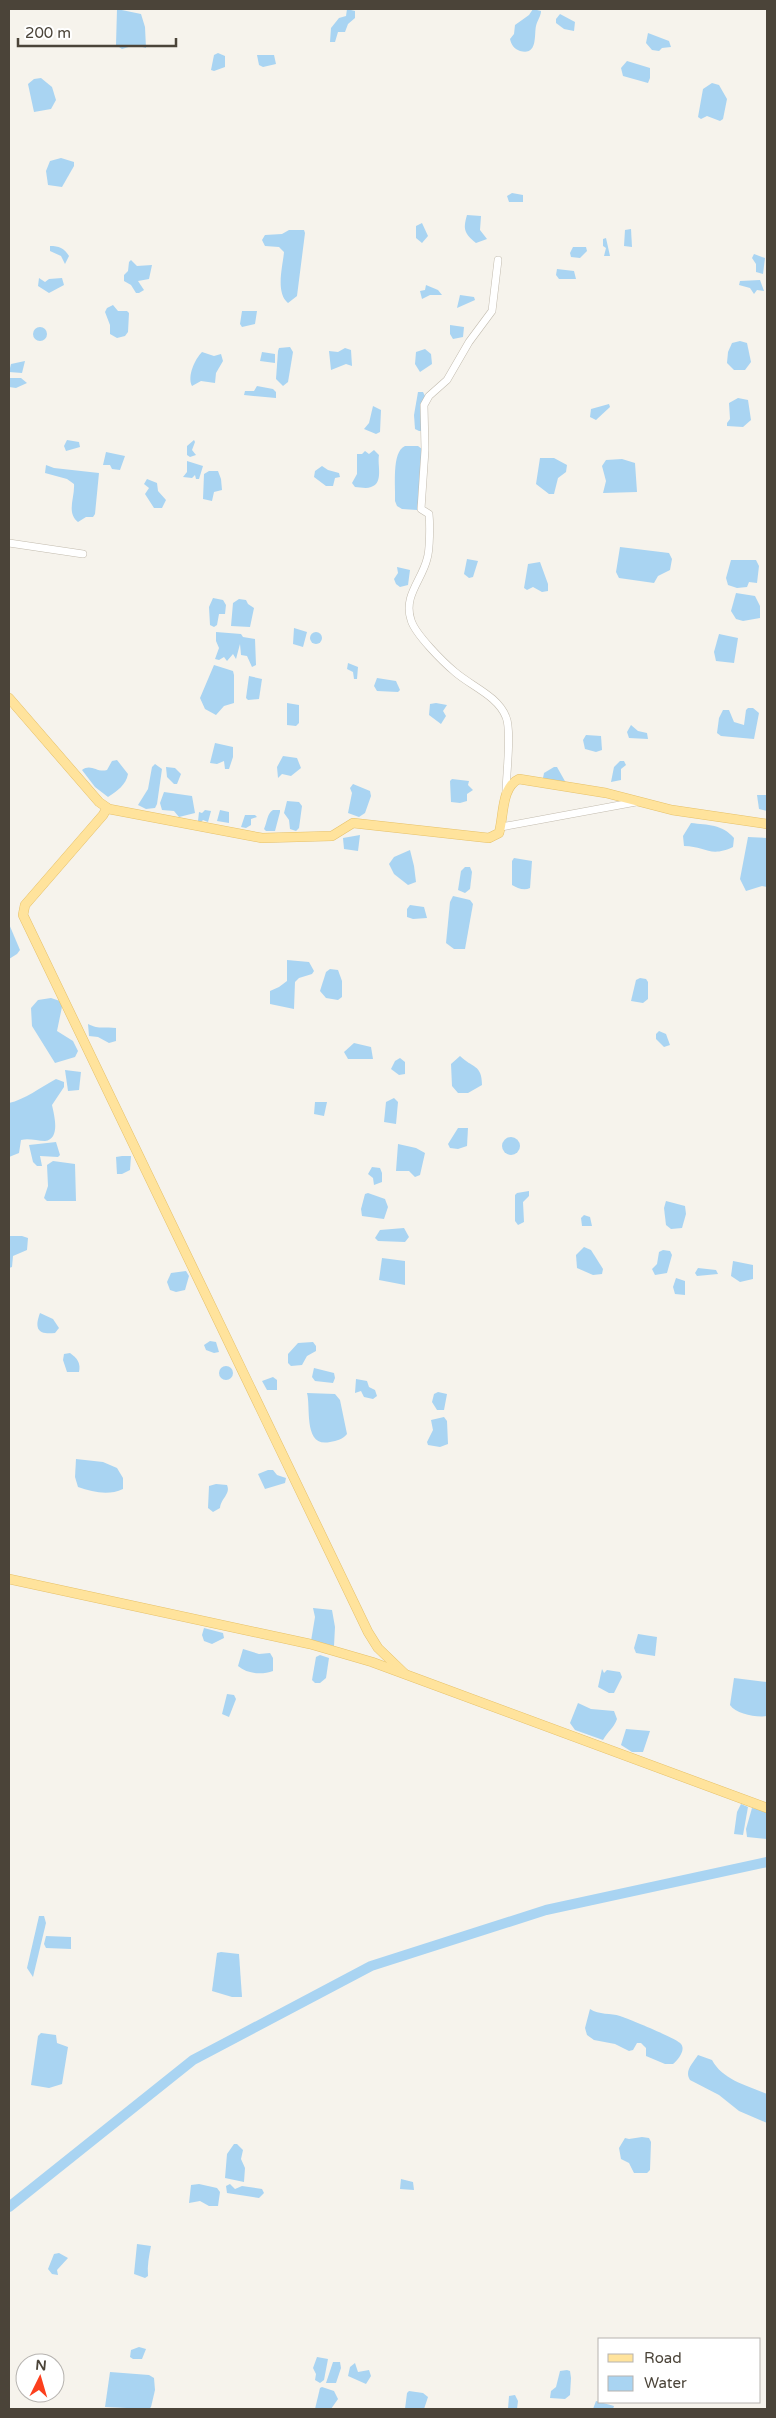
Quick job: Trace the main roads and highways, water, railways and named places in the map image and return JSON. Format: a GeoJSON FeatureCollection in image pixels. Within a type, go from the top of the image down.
{"type":"FeatureCollection","features":[{"type":"Feature","properties":{"kind":"main road"},"geometry":{"type":"LineString","coordinates":[[9,698],[107,808],[262,838],[332,836],[353,823],[489,838],[499,833],[506,793],[512,782],[520,779],[606,793],[682,812],[767,824]]}},
{"type":"Feature","properties":{"kind":"main road"},"geometry":{"type":"LineString","coordinates":[[107,808],[103,815],[24,905],[23,915],[368,1632],[378,1648],[404,1672]]}},
{"type":"Feature","properties":{"kind":"main road"},"geometry":{"type":"LineString","coordinates":[[9,1578],[310,1644],[404,1672],[767,1808]]}},
{"type":"Feature","properties":{"kind":"water"},"geometry":{"type":"Polygon","coordinates":[[[117,9],[141,14],[145,27],[146,48],[135,45],[122,49],[116,45],[117,9]]]}},
{"type":"Feature","properties":{"kind":"water"},"geometry":{"type":"Polygon","coordinates":[[[347,9],[355,11],[355,18],[348,24],[345,32],[338,32],[335,42],[330,42],[331,28],[339,18],[346,16],[347,9]]]}},
{"type":"Feature","properties":{"kind":"water"},"geometry":{"type":"Polygon","coordinates":[[[533,9],[541,11],[536,26],[534,44],[526,52],[520,51],[513,46],[510,39],[514,34],[515,25],[529,15],[533,9]]]}},
{"type":"Feature","properties":{"kind":"water"},"geometry":{"type":"Polygon","coordinates":[[[560,14],[575,22],[574,31],[564,29],[556,23],[556,19],[560,14]]]}},
{"type":"Feature","properties":{"kind":"water"},"geometry":{"type":"Polygon","coordinates":[[[648,33],[669,41],[671,47],[662,48],[659,51],[652,50],[646,43],[648,33]]]}},
{"type":"Feature","properties":{"kind":"water"},"geometry":{"type":"Polygon","coordinates":[[[218,53],[225,56],[225,67],[214,71],[211,70],[214,55],[218,53]]]}},
{"type":"Feature","properties":{"kind":"water"},"geometry":{"type":"Polygon","coordinates":[[[257,55],[274,55],[276,64],[263,67],[259,65],[257,55]]]}},
{"type":"Feature","properties":{"kind":"water"},"geometry":{"type":"Polygon","coordinates":[[[627,61],[650,68],[648,83],[623,76],[621,68],[627,61]]]}},
{"type":"Feature","properties":{"kind":"water"},"geometry":{"type":"Polygon","coordinates":[[[41,78],[52,87],[56,100],[51,109],[34,112],[28,84],[34,79],[41,78]]]}},
{"type":"Feature","properties":{"kind":"water"},"geometry":{"type":"Polygon","coordinates":[[[712,83],[719,85],[727,99],[723,119],[720,121],[707,116],[701,119],[698,117],[703,89],[712,83]]]}},
{"type":"Feature","properties":{"kind":"water"},"geometry":{"type":"Polygon","coordinates":[[[61,158],[74,162],[74,166],[62,187],[48,185],[46,171],[50,161],[61,158]]]}},
{"type":"Feature","properties":{"kind":"water"},"geometry":{"type":"Polygon","coordinates":[[[512,193],[523,195],[523,202],[509,202],[507,196],[512,193]]]}},
{"type":"Feature","properties":{"kind":"water"},"geometry":{"type":"Polygon","coordinates":[[[467,215],[481,216],[480,230],[487,239],[476,243],[469,236],[465,230],[467,215]]]}},
{"type":"Feature","properties":{"kind":"water"},"geometry":{"type":"Polygon","coordinates":[[[422,223],[428,236],[422,243],[416,238],[416,226],[422,223]]]}},
{"type":"Feature","properties":{"kind":"water"},"geometry":{"type":"Polygon","coordinates":[[[631,229],[632,247],[624,246],[625,230],[631,229]]]}},
{"type":"Feature","properties":{"kind":"water"},"geometry":{"type":"Polygon","coordinates":[[[289,230],[304,230],[305,233],[297,296],[288,303],[284,298],[281,286],[284,252],[279,247],[265,246],[262,240],[265,235],[282,234],[289,230]]]}},
{"type":"Feature","properties":{"kind":"water"},"geometry":{"type":"Polygon","coordinates":[[[606,238],[610,256],[604,256],[606,248],[603,246],[603,239],[606,238]]]}},
{"type":"Feature","properties":{"kind":"water"},"geometry":{"type":"Polygon","coordinates":[[[50,246],[61,248],[67,253],[69,256],[65,264],[61,256],[50,251],[50,246]]]}},
{"type":"Feature","properties":{"kind":"water"},"geometry":{"type":"Polygon","coordinates":[[[573,247],[586,247],[587,251],[580,258],[571,257],[570,253],[573,247]]]}},
{"type":"Feature","properties":{"kind":"water"},"geometry":{"type":"Polygon","coordinates":[[[754,254],[765,258],[763,274],[756,272],[756,264],[752,258],[754,254]]]}},
{"type":"Feature","properties":{"kind":"water"},"geometry":{"type":"Polygon","coordinates":[[[131,260],[137,266],[152,265],[149,279],[138,281],[144,290],[139,293],[136,293],[131,285],[124,281],[124,275],[128,271],[131,260]]]}},
{"type":"Feature","properties":{"kind":"water"},"geometry":{"type":"Polygon","coordinates":[[[557,269],[574,271],[576,279],[559,279],[556,275],[557,269]]]}},
{"type":"Feature","properties":{"kind":"water"},"geometry":{"type":"Polygon","coordinates":[[[39,278],[45,282],[49,279],[62,278],[64,285],[49,293],[38,286],[39,278]]]}},
{"type":"Feature","properties":{"kind":"water"},"geometry":{"type":"Polygon","coordinates":[[[760,280],[764,291],[757,290],[754,294],[750,288],[739,285],[740,281],[760,280]]]}},
{"type":"Feature","properties":{"kind":"water"},"geometry":{"type":"Polygon","coordinates":[[[426,285],[438,290],[442,295],[430,295],[422,299],[420,291],[425,290],[426,285]]]}},
{"type":"Feature","properties":{"kind":"water"},"geometry":{"type":"Polygon","coordinates":[[[460,295],[474,297],[475,300],[457,308],[460,295]]]}},
{"type":"Feature","properties":{"kind":"water"},"geometry":{"type":"Polygon","coordinates":[[[113,305],[118,311],[127,311],[129,313],[128,332],[125,336],[117,338],[110,334],[110,325],[105,312],[107,308],[113,305]]]}},
{"type":"Feature","properties":{"kind":"water"},"geometry":{"type":"Polygon","coordinates":[[[242,311],[257,311],[255,324],[242,327],[240,324],[242,311]]]}},
{"type":"Feature","properties":{"kind":"water"},"geometry":{"type":"Polygon","coordinates":[[[450,325],[464,327],[463,337],[453,339],[450,334],[450,325]]]}},
{"type":"Feature","properties":{"kind":"water"},"geometry":{"type":"Polygon","coordinates":[[[40,327],[45,329],[47,334],[45,339],[40,341],[35,339],[33,334],[35,329],[40,327]]]}},
{"type":"Feature","properties":{"kind":"water"},"geometry":{"type":"Polygon","coordinates":[[[740,341],[747,343],[751,362],[745,370],[734,370],[727,363],[728,352],[732,343],[740,341]]]}},
{"type":"Feature","properties":{"kind":"water"},"geometry":{"type":"Polygon","coordinates":[[[290,347],[293,352],[288,382],[283,386],[276,379],[278,351],[279,348],[290,347]]]}},
{"type":"Feature","properties":{"kind":"water"},"geometry":{"type":"Polygon","coordinates":[[[345,348],[351,350],[352,366],[346,364],[331,370],[329,351],[338,352],[345,348]]]}},
{"type":"Feature","properties":{"kind":"water"},"geometry":{"type":"Polygon","coordinates":[[[425,349],[431,354],[432,364],[420,372],[415,364],[416,352],[425,349]]]}},
{"type":"Feature","properties":{"kind":"water"},"geometry":{"type":"Polygon","coordinates":[[[202,352],[214,356],[221,354],[223,361],[216,373],[215,383],[201,381],[192,386],[190,377],[192,368],[202,352]]]}},
{"type":"Feature","properties":{"kind":"water"},"geometry":{"type":"Polygon","coordinates":[[[262,352],[275,354],[275,363],[260,361],[262,352]]]}},
{"type":"Feature","properties":{"kind":"water"},"geometry":{"type":"Polygon","coordinates":[[[25,361],[22,373],[9,372],[11,364],[25,361]]]}},
{"type":"Feature","properties":{"kind":"water"},"geometry":{"type":"Polygon","coordinates":[[[9,378],[21,378],[27,383],[16,388],[9,387],[9,378]]]}},
{"type":"Feature","properties":{"kind":"water"},"geometry":{"type":"Polygon","coordinates":[[[257,386],[273,389],[276,392],[276,398],[244,395],[245,391],[254,391],[257,386]]]}},
{"type":"Feature","properties":{"kind":"water"},"geometry":{"type":"Polygon","coordinates":[[[418,392],[423,392],[425,396],[421,431],[415,429],[414,415],[418,392]]]}},
{"type":"Feature","properties":{"kind":"water"},"geometry":{"type":"Polygon","coordinates":[[[738,398],[748,400],[751,420],[743,427],[727,426],[730,419],[729,403],[738,398]]]}},
{"type":"Feature","properties":{"kind":"water"},"geometry":{"type":"Polygon","coordinates":[[[609,404],[610,407],[596,420],[590,417],[591,409],[609,404]]]}},
{"type":"Feature","properties":{"kind":"water"},"geometry":{"type":"Polygon","coordinates":[[[373,406],[381,410],[380,432],[376,434],[364,429],[369,423],[373,406]]]}},
{"type":"Feature","properties":{"kind":"water"},"geometry":{"type":"Polygon","coordinates":[[[67,440],[79,442],[80,447],[66,451],[64,446],[67,440]]]}},
{"type":"Feature","properties":{"kind":"water"},"geometry":{"type":"Polygon","coordinates":[[[194,440],[192,450],[196,455],[190,457],[187,455],[187,446],[194,440]]]}},
{"type":"Feature","properties":{"kind":"water"},"geometry":{"type":"Polygon","coordinates":[[[405,446],[418,446],[426,452],[417,510],[402,509],[397,506],[395,501],[396,463],[398,455],[405,446]]]}},
{"type":"Feature","properties":{"kind":"water"},"geometry":{"type":"Polygon","coordinates":[[[374,450],[379,455],[379,478],[377,482],[369,488],[355,487],[352,483],[357,474],[357,454],[362,454],[365,451],[369,454],[374,450]]]}},
{"type":"Feature","properties":{"kind":"water"},"geometry":{"type":"Polygon","coordinates":[[[106,452],[125,456],[120,470],[112,469],[110,465],[103,465],[106,452]]]}},
{"type":"Feature","properties":{"kind":"water"},"geometry":{"type":"Polygon","coordinates":[[[540,458],[554,458],[567,465],[566,472],[558,478],[554,494],[549,494],[536,484],[540,458]]]}},
{"type":"Feature","properties":{"kind":"water"},"geometry":{"type":"Polygon","coordinates":[[[622,459],[635,463],[637,492],[603,493],[606,481],[602,466],[606,460],[622,459]]]}},
{"type":"Feature","properties":{"kind":"water"},"geometry":{"type":"Polygon","coordinates":[[[187,461],[203,466],[199,479],[196,479],[195,475],[192,478],[183,477],[187,472],[187,461]]]}},
{"type":"Feature","properties":{"kind":"water"},"geometry":{"type":"Polygon","coordinates":[[[46,465],[54,468],[99,473],[95,514],[93,517],[86,517],[78,522],[74,518],[72,504],[74,484],[67,479],[45,473],[46,465]]]}},
{"type":"Feature","properties":{"kind":"water"},"geometry":{"type":"Polygon","coordinates":[[[322,466],[339,473],[340,477],[335,478],[333,486],[326,486],[314,477],[315,471],[322,466]]]}},
{"type":"Feature","properties":{"kind":"water"},"geometry":{"type":"Polygon","coordinates":[[[209,471],[218,471],[221,479],[222,490],[214,492],[212,501],[203,499],[204,474],[209,471]]]}},
{"type":"Feature","properties":{"kind":"water"},"geometry":{"type":"Polygon","coordinates":[[[147,479],[157,483],[158,491],[166,500],[162,508],[154,508],[145,494],[149,488],[144,484],[147,479]]]}},
{"type":"Feature","properties":{"kind":"water"},"geometry":{"type":"Polygon","coordinates":[[[620,547],[669,553],[672,559],[670,570],[658,576],[654,583],[619,578],[616,572],[620,547]]]}},
{"type":"Feature","properties":{"kind":"water"},"geometry":{"type":"Polygon","coordinates":[[[467,559],[478,561],[473,577],[469,578],[464,574],[467,559]]]}},
{"type":"Feature","properties":{"kind":"water"},"geometry":{"type":"Polygon","coordinates":[[[731,560],[756,560],[759,566],[757,583],[749,582],[747,587],[737,588],[728,585],[726,578],[731,560]]]}},
{"type":"Feature","properties":{"kind":"water"},"geometry":{"type":"Polygon","coordinates":[[[540,562],[548,584],[548,591],[542,592],[533,587],[527,590],[524,588],[528,564],[540,562]]]}},
{"type":"Feature","properties":{"kind":"water"},"geometry":{"type":"Polygon","coordinates":[[[397,567],[410,570],[408,585],[400,587],[396,584],[394,579],[398,573],[397,567]]]}},
{"type":"Feature","properties":{"kind":"water"},"geometry":{"type":"Polygon","coordinates":[[[736,593],[755,596],[760,606],[760,618],[743,621],[736,619],[731,611],[736,593]]]}},
{"type":"Feature","properties":{"kind":"water"},"geometry":{"type":"Polygon","coordinates":[[[213,598],[223,600],[226,605],[225,614],[219,614],[217,625],[214,627],[210,625],[209,607],[213,598]]]}},
{"type":"Feature","properties":{"kind":"water"},"geometry":{"type":"Polygon","coordinates":[[[239,599],[246,600],[254,608],[250,627],[231,626],[233,603],[239,599]]]}},
{"type":"Feature","properties":{"kind":"water"},"geometry":{"type":"Polygon","coordinates":[[[294,628],[307,632],[303,647],[293,644],[294,628]]]}},
{"type":"Feature","properties":{"kind":"water"},"geometry":{"type":"Polygon","coordinates":[[[216,632],[241,634],[243,637],[255,639],[256,665],[252,667],[247,656],[241,655],[240,644],[236,659],[233,654],[227,661],[224,657],[219,660],[215,659],[219,648],[216,641],[216,632]]]}},
{"type":"Feature","properties":{"kind":"water"},"geometry":{"type":"Polygon","coordinates":[[[318,632],[321,633],[321,643],[314,644],[311,643],[310,636],[311,633],[318,632]]]}},
{"type":"Feature","properties":{"kind":"water"},"geometry":{"type":"Polygon","coordinates":[[[719,634],[738,638],[734,663],[716,661],[714,652],[719,634]]]}},
{"type":"Feature","properties":{"kind":"water"},"geometry":{"type":"Polygon","coordinates":[[[348,663],[358,667],[357,679],[354,679],[353,672],[347,669],[348,663]]]}},
{"type":"Feature","properties":{"kind":"water"},"geometry":{"type":"Polygon","coordinates":[[[214,665],[233,671],[234,675],[234,703],[224,706],[216,715],[205,709],[200,698],[214,665]]]}},
{"type":"Feature","properties":{"kind":"water"},"geometry":{"type":"Polygon","coordinates":[[[249,676],[262,679],[259,699],[248,700],[246,698],[249,676]]]}},
{"type":"Feature","properties":{"kind":"water"},"geometry":{"type":"Polygon","coordinates":[[[377,678],[396,681],[400,690],[398,692],[377,691],[374,686],[377,678]]]}},
{"type":"Feature","properties":{"kind":"water"},"geometry":{"type":"Polygon","coordinates":[[[287,703],[299,705],[299,723],[296,726],[287,725],[287,703]]]}},
{"type":"Feature","properties":{"kind":"water"},"geometry":{"type":"Polygon","coordinates":[[[430,704],[447,705],[443,711],[446,716],[441,724],[429,715],[430,704]]]}},
{"type":"Feature","properties":{"kind":"water"},"geometry":{"type":"Polygon","coordinates":[[[748,708],[753,708],[759,713],[754,739],[721,736],[717,733],[719,718],[723,710],[729,710],[734,722],[744,725],[748,708]]]}},
{"type":"Feature","properties":{"kind":"water"},"geometry":{"type":"Polygon","coordinates":[[[631,725],[638,731],[647,733],[648,739],[629,738],[627,732],[631,725]]]}},
{"type":"Feature","properties":{"kind":"water"},"geometry":{"type":"Polygon","coordinates":[[[586,735],[601,736],[602,750],[596,752],[585,749],[583,740],[586,735]]]}},
{"type":"Feature","properties":{"kind":"water"},"geometry":{"type":"Polygon","coordinates":[[[215,743],[233,747],[233,757],[229,769],[225,769],[224,761],[217,764],[210,763],[215,743]]]}},
{"type":"Feature","properties":{"kind":"water"},"geometry":{"type":"Polygon","coordinates":[[[283,756],[297,758],[301,768],[291,776],[282,774],[278,778],[277,767],[283,756]]]}},
{"type":"Feature","properties":{"kind":"water"},"geometry":{"type":"Polygon","coordinates":[[[117,760],[128,774],[123,785],[108,797],[95,787],[82,770],[88,767],[103,771],[107,770],[112,761],[117,760]]]}},
{"type":"Feature","properties":{"kind":"water"},"geometry":{"type":"Polygon","coordinates":[[[620,761],[624,761],[626,765],[621,769],[621,780],[611,782],[614,767],[620,761]]]}},
{"type":"Feature","properties":{"kind":"water"},"geometry":{"type":"Polygon","coordinates":[[[155,764],[162,769],[157,804],[155,808],[146,809],[138,805],[148,789],[152,767],[155,764]]]}},
{"type":"Feature","properties":{"kind":"water"},"geometry":{"type":"Polygon","coordinates":[[[166,767],[175,768],[181,774],[177,784],[174,784],[167,777],[166,767]]]}},
{"type":"Feature","properties":{"kind":"water"},"geometry":{"type":"Polygon","coordinates":[[[557,767],[566,783],[549,781],[543,778],[544,773],[557,767]]]}},
{"type":"Feature","properties":{"kind":"water"},"geometry":{"type":"Polygon","coordinates":[[[452,779],[469,781],[468,785],[473,790],[467,794],[467,801],[460,803],[451,802],[450,781],[452,779]]]}},
{"type":"Feature","properties":{"kind":"water"},"geometry":{"type":"Polygon","coordinates":[[[353,784],[370,791],[371,796],[365,813],[359,817],[348,813],[352,793],[350,788],[353,784]]]}},
{"type":"Feature","properties":{"kind":"water"},"geometry":{"type":"Polygon","coordinates":[[[164,792],[192,796],[195,813],[179,817],[174,811],[162,810],[160,803],[164,792]]]}},
{"type":"Feature","properties":{"kind":"water"},"geometry":{"type":"Polygon","coordinates":[[[757,795],[767,795],[767,811],[759,809],[757,795]]]}},
{"type":"Feature","properties":{"kind":"water"},"geometry":{"type":"Polygon","coordinates":[[[287,801],[299,802],[302,806],[299,828],[296,831],[290,829],[289,820],[284,813],[287,801]]]}},
{"type":"Feature","properties":{"kind":"water"},"geometry":{"type":"Polygon","coordinates":[[[205,810],[211,811],[208,822],[203,820],[200,823],[198,821],[199,812],[202,813],[205,810]]]}},
{"type":"Feature","properties":{"kind":"water"},"geometry":{"type":"Polygon","coordinates":[[[220,810],[229,812],[229,823],[217,821],[220,810]]]}},
{"type":"Feature","properties":{"kind":"water"},"geometry":{"type":"Polygon","coordinates":[[[273,810],[280,810],[275,831],[266,831],[264,829],[267,818],[273,810]]]}},
{"type":"Feature","properties":{"kind":"water"},"geometry":{"type":"Polygon","coordinates":[[[245,815],[255,815],[257,817],[251,819],[251,825],[246,828],[241,827],[245,815]]]}},
{"type":"Feature","properties":{"kind":"water"},"geometry":{"type":"Polygon","coordinates":[[[691,823],[714,826],[725,830],[734,838],[733,847],[713,852],[684,846],[683,836],[691,823]]]}},
{"type":"Feature","properties":{"kind":"water"},"geometry":{"type":"Polygon","coordinates":[[[360,835],[358,851],[344,849],[343,838],[360,835]]]}},
{"type":"Feature","properties":{"kind":"water"},"geometry":{"type":"Polygon","coordinates":[[[748,837],[767,838],[767,887],[762,886],[746,891],[740,879],[748,837]]]}},
{"type":"Feature","properties":{"kind":"water"},"geometry":{"type":"Polygon","coordinates":[[[410,850],[416,882],[408,885],[394,874],[389,864],[394,857],[410,850]]]}},
{"type":"Feature","properties":{"kind":"water"},"geometry":{"type":"Polygon","coordinates":[[[514,858],[532,861],[530,888],[528,889],[512,885],[512,861],[514,858]]]}},
{"type":"Feature","properties":{"kind":"water"},"geometry":{"type":"Polygon","coordinates":[[[465,867],[470,867],[472,872],[470,889],[465,893],[458,890],[461,871],[465,867]]]}},
{"type":"Feature","properties":{"kind":"water"},"geometry":{"type":"Polygon","coordinates":[[[453,896],[470,900],[473,904],[465,949],[454,949],[446,943],[450,902],[453,896]]]}},
{"type":"Feature","properties":{"kind":"water"},"geometry":{"type":"Polygon","coordinates":[[[410,905],[424,907],[427,918],[413,919],[407,917],[407,909],[410,905]]]}},
{"type":"Feature","properties":{"kind":"water"},"geometry":{"type":"Polygon","coordinates":[[[9,924],[20,950],[9,959],[9,924]]]}},
{"type":"Feature","properties":{"kind":"water"},"geometry":{"type":"Polygon","coordinates":[[[287,960],[309,962],[314,971],[312,974],[299,978],[295,982],[294,1009],[270,1004],[270,991],[287,981],[287,960]]]}},
{"type":"Feature","properties":{"kind":"water"},"geometry":{"type":"Polygon","coordinates":[[[330,969],[338,970],[342,981],[342,997],[338,1000],[326,998],[320,991],[326,972],[330,969]]]}},
{"type":"Feature","properties":{"kind":"water"},"geometry":{"type":"Polygon","coordinates":[[[640,978],[646,979],[648,982],[648,999],[643,1003],[631,1001],[636,980],[640,978]]]}},
{"type":"Feature","properties":{"kind":"water"},"geometry":{"type":"Polygon","coordinates":[[[51,998],[63,1002],[57,1031],[73,1041],[78,1051],[75,1057],[55,1063],[32,1026],[31,1008],[38,1000],[51,998]]]}},
{"type":"Feature","properties":{"kind":"water"},"geometry":{"type":"Polygon","coordinates":[[[88,1024],[116,1028],[116,1041],[109,1043],[98,1037],[89,1036],[88,1024]]]}},
{"type":"Feature","properties":{"kind":"water"},"geometry":{"type":"Polygon","coordinates":[[[659,1031],[666,1034],[670,1045],[664,1047],[656,1039],[656,1034],[659,1031]]]}},
{"type":"Feature","properties":{"kind":"water"},"geometry":{"type":"Polygon","coordinates":[[[354,1043],[371,1047],[373,1059],[348,1059],[344,1052],[354,1043]]]}},
{"type":"Feature","properties":{"kind":"water"},"geometry":{"type":"Polygon","coordinates":[[[460,1056],[476,1067],[482,1078],[482,1085],[468,1093],[458,1093],[452,1086],[451,1064],[460,1056]]]}},
{"type":"Feature","properties":{"kind":"water"},"geometry":{"type":"Polygon","coordinates":[[[400,1058],[405,1062],[405,1074],[399,1075],[391,1069],[395,1061],[400,1058]]]}},
{"type":"Feature","properties":{"kind":"water"},"geometry":{"type":"Polygon","coordinates":[[[65,1070],[81,1072],[79,1090],[68,1091],[65,1070]]]}},
{"type":"Feature","properties":{"kind":"water"},"geometry":{"type":"Polygon","coordinates":[[[56,1079],[64,1082],[64,1087],[52,1105],[55,1120],[53,1136],[45,1141],[21,1140],[19,1153],[9,1157],[9,1103],[27,1096],[56,1079]]]}},
{"type":"Feature","properties":{"kind":"water"},"geometry":{"type":"Polygon","coordinates":[[[394,1098],[398,1102],[396,1124],[384,1122],[386,1102],[394,1098]]]}},
{"type":"Feature","properties":{"kind":"water"},"geometry":{"type":"Polygon","coordinates":[[[315,1102],[327,1102],[324,1116],[314,1114],[315,1102]]]}},
{"type":"Feature","properties":{"kind":"water"},"geometry":{"type":"Polygon","coordinates":[[[458,1128],[468,1128],[467,1146],[458,1149],[450,1148],[448,1144],[458,1128]]]}},
{"type":"Feature","properties":{"kind":"water"},"geometry":{"type":"Polygon","coordinates":[[[511,1137],[517,1140],[520,1146],[517,1152],[511,1155],[505,1152],[502,1146],[505,1140],[511,1137]]]}},
{"type":"Feature","properties":{"kind":"water"},"geometry":{"type":"Polygon","coordinates":[[[56,1142],[60,1155],[58,1157],[40,1156],[42,1166],[37,1166],[33,1162],[29,1145],[56,1142]]]}},
{"type":"Feature","properties":{"kind":"water"},"geometry":{"type":"Polygon","coordinates":[[[398,1144],[416,1148],[425,1153],[420,1175],[415,1177],[409,1171],[396,1171],[398,1144]]]}},
{"type":"Feature","properties":{"kind":"water"},"geometry":{"type":"Polygon","coordinates":[[[131,1156],[130,1170],[117,1174],[116,1157],[131,1156]]]}},
{"type":"Feature","properties":{"kind":"water"},"geometry":{"type":"Polygon","coordinates":[[[53,1161],[75,1164],[76,1201],[47,1201],[44,1198],[48,1186],[47,1165],[53,1161]]]}},
{"type":"Feature","properties":{"kind":"water"},"geometry":{"type":"Polygon","coordinates":[[[372,1167],[380,1168],[382,1173],[382,1182],[374,1185],[373,1178],[368,1174],[372,1167]]]}},
{"type":"Feature","properties":{"kind":"water"},"geometry":{"type":"Polygon","coordinates":[[[529,1191],[529,1196],[523,1202],[524,1222],[518,1225],[515,1221],[515,1195],[529,1191]]]}},
{"type":"Feature","properties":{"kind":"water"},"geometry":{"type":"Polygon","coordinates":[[[368,1193],[385,1199],[388,1207],[384,1219],[362,1216],[361,1209],[365,1194],[368,1193]]]}},
{"type":"Feature","properties":{"kind":"water"},"geometry":{"type":"Polygon","coordinates":[[[666,1201],[685,1206],[686,1214],[682,1228],[671,1229],[666,1225],[664,1208],[666,1201]]]}},
{"type":"Feature","properties":{"kind":"water"},"geometry":{"type":"Polygon","coordinates":[[[584,1215],[590,1217],[592,1226],[582,1226],[581,1218],[584,1215]]]}},
{"type":"Feature","properties":{"kind":"water"},"geometry":{"type":"Polygon","coordinates":[[[404,1228],[409,1237],[405,1242],[378,1241],[375,1238],[380,1230],[404,1228]]]}},
{"type":"Feature","properties":{"kind":"water"},"geometry":{"type":"Polygon","coordinates":[[[9,1236],[28,1238],[27,1250],[13,1256],[12,1267],[9,1268],[9,1236]]]}},
{"type":"Feature","properties":{"kind":"water"},"geometry":{"type":"Polygon","coordinates":[[[584,1247],[591,1250],[603,1269],[602,1274],[593,1275],[577,1268],[576,1255],[584,1247]]]}},
{"type":"Feature","properties":{"kind":"water"},"geometry":{"type":"Polygon","coordinates":[[[663,1250],[670,1251],[672,1255],[667,1273],[655,1275],[652,1269],[657,1264],[659,1252],[663,1250]]]}},
{"type":"Feature","properties":{"kind":"water"},"geometry":{"type":"Polygon","coordinates":[[[382,1258],[405,1261],[405,1285],[379,1280],[382,1258]]]}},
{"type":"Feature","properties":{"kind":"water"},"geometry":{"type":"Polygon","coordinates":[[[733,1261],[753,1265],[753,1279],[740,1282],[731,1276],[733,1261]]]}},
{"type":"Feature","properties":{"kind":"water"},"geometry":{"type":"Polygon","coordinates":[[[698,1268],[716,1270],[718,1274],[697,1276],[695,1273],[698,1268]]]}},
{"type":"Feature","properties":{"kind":"water"},"geometry":{"type":"Polygon","coordinates":[[[186,1271],[189,1276],[185,1290],[176,1292],[170,1290],[167,1282],[171,1273],[186,1271]]]}},
{"type":"Feature","properties":{"kind":"water"},"geometry":{"type":"Polygon","coordinates":[[[676,1278],[685,1281],[685,1295],[675,1294],[673,1287],[676,1278]]]}},
{"type":"Feature","properties":{"kind":"water"},"geometry":{"type":"Polygon","coordinates":[[[40,1313],[53,1319],[59,1328],[55,1333],[45,1333],[39,1330],[37,1323],[40,1313]]]}},
{"type":"Feature","properties":{"kind":"water"},"geometry":{"type":"Polygon","coordinates":[[[210,1341],[216,1342],[219,1352],[214,1353],[206,1350],[204,1345],[210,1341]]]}},
{"type":"Feature","properties":{"kind":"water"},"geometry":{"type":"Polygon","coordinates":[[[313,1342],[316,1346],[316,1351],[307,1356],[302,1365],[291,1366],[288,1363],[288,1354],[298,1343],[313,1342]]]}},
{"type":"Feature","properties":{"kind":"water"},"geometry":{"type":"Polygon","coordinates":[[[70,1353],[78,1361],[79,1372],[67,1372],[63,1360],[64,1354],[70,1353]]]}},
{"type":"Feature","properties":{"kind":"water"},"geometry":{"type":"Polygon","coordinates":[[[226,1366],[231,1368],[233,1373],[231,1378],[226,1380],[221,1378],[219,1373],[221,1368],[226,1366]]]}},
{"type":"Feature","properties":{"kind":"water"},"geometry":{"type":"Polygon","coordinates":[[[314,1368],[334,1373],[333,1383],[315,1381],[312,1377],[314,1368]]]}},
{"type":"Feature","properties":{"kind":"water"},"geometry":{"type":"Polygon","coordinates":[[[273,1377],[277,1380],[277,1390],[267,1390],[262,1381],[273,1377]]]}},
{"type":"Feature","properties":{"kind":"water"},"geometry":{"type":"Polygon","coordinates":[[[356,1379],[367,1381],[369,1387],[375,1390],[377,1396],[373,1399],[364,1397],[361,1391],[355,1393],[356,1379]]]}},
{"type":"Feature","properties":{"kind":"water"},"geometry":{"type":"Polygon","coordinates":[[[438,1392],[447,1394],[444,1410],[437,1410],[432,1402],[434,1394],[438,1392]]]}},
{"type":"Feature","properties":{"kind":"water"},"geometry":{"type":"Polygon","coordinates":[[[307,1393],[335,1394],[340,1400],[347,1434],[340,1440],[321,1442],[316,1439],[310,1425],[307,1393]]]}},
{"type":"Feature","properties":{"kind":"water"},"geometry":{"type":"Polygon","coordinates":[[[444,1417],[447,1421],[448,1444],[440,1447],[428,1445],[427,1442],[433,1430],[431,1420],[444,1417]]]}},
{"type":"Feature","properties":{"kind":"water"},"geometry":{"type":"Polygon","coordinates":[[[76,1459],[103,1462],[117,1468],[123,1478],[123,1489],[106,1493],[78,1487],[75,1477],[76,1459]]]}},
{"type":"Feature","properties":{"kind":"water"},"geometry":{"type":"Polygon","coordinates":[[[273,1470],[277,1475],[286,1478],[285,1483],[265,1489],[258,1474],[273,1470]]]}},
{"type":"Feature","properties":{"kind":"water"},"geometry":{"type":"Polygon","coordinates":[[[216,1484],[227,1485],[228,1491],[220,1508],[213,1512],[208,1508],[209,1486],[216,1484]]]}},
{"type":"Feature","properties":{"kind":"water"},"geometry":{"type":"Polygon","coordinates":[[[313,1608],[332,1610],[335,1627],[334,1646],[311,1641],[315,1617],[313,1608]]]}},
{"type":"Feature","properties":{"kind":"water"},"geometry":{"type":"Polygon","coordinates":[[[204,1628],[223,1633],[224,1638],[212,1644],[204,1641],[202,1635],[204,1628]]]}},
{"type":"Feature","properties":{"kind":"water"},"geometry":{"type":"Polygon","coordinates":[[[638,1634],[657,1637],[655,1656],[636,1653],[634,1648],[638,1634]]]}},
{"type":"Feature","properties":{"kind":"water"},"geometry":{"type":"Polygon","coordinates":[[[243,1649],[259,1654],[270,1653],[273,1658],[273,1671],[255,1673],[242,1669],[238,1666],[243,1649]]]}},
{"type":"Feature","properties":{"kind":"water"},"geometry":{"type":"Polygon","coordinates":[[[320,1655],[329,1658],[326,1678],[320,1683],[315,1683],[312,1680],[316,1657],[320,1655]]]}},
{"type":"Feature","properties":{"kind":"water"},"geometry":{"type":"Polygon","coordinates":[[[602,1669],[604,1673],[607,1670],[620,1672],[622,1677],[614,1693],[609,1693],[598,1687],[602,1669]]]}},
{"type":"Feature","properties":{"kind":"water"},"geometry":{"type":"Polygon","coordinates":[[[734,1678],[767,1682],[767,1716],[747,1715],[737,1711],[730,1705],[734,1678]]]}},
{"type":"Feature","properties":{"kind":"water"},"geometry":{"type":"Polygon","coordinates":[[[227,1694],[234,1695],[236,1699],[229,1717],[222,1714],[227,1694]]]}},
{"type":"Feature","properties":{"kind":"water"},"geometry":{"type":"Polygon","coordinates":[[[578,1703],[591,1709],[614,1711],[617,1719],[603,1740],[575,1730],[570,1723],[578,1703]]]}},
{"type":"Feature","properties":{"kind":"water"},"geometry":{"type":"Polygon","coordinates":[[[626,1729],[650,1731],[643,1752],[632,1752],[621,1745],[626,1729]]]}},
{"type":"Feature","properties":{"kind":"water"},"geometry":{"type":"Polygon","coordinates":[[[741,1804],[748,1807],[743,1835],[734,1834],[737,1812],[741,1804]]]}},
{"type":"Feature","properties":{"kind":"water"},"geometry":{"type":"Polygon","coordinates":[[[752,1808],[767,1811],[767,1839],[747,1837],[746,1829],[752,1808]]]}},
{"type":"Feature","properties":{"kind":"water"},"geometry":{"type":"Polygon","coordinates":[[[39,1916],[44,1916],[46,1923],[33,1977],[27,1968],[39,1916]]]}},
{"type":"Feature","properties":{"kind":"water"},"geometry":{"type":"Polygon","coordinates":[[[46,1936],[71,1937],[71,1949],[46,1948],[44,1944],[46,1936]]]}},
{"type":"Feature","properties":{"kind":"water"},"geometry":{"type":"Polygon","coordinates":[[[217,1953],[239,1954],[242,1997],[232,1997],[212,1991],[217,1953]]]}},
{"type":"Feature","properties":{"kind":"water"},"geometry":{"type":"Polygon","coordinates":[[[590,2009],[620,2016],[678,2041],[683,2049],[681,2055],[673,2064],[665,2064],[646,2056],[646,2048],[641,2043],[637,2043],[633,2050],[629,2051],[615,2044],[594,2040],[587,2035],[585,2028],[590,2009]]]}},
{"type":"Feature","properties":{"kind":"water"},"geometry":{"type":"Polygon","coordinates":[[[41,2033],[56,2035],[57,2043],[68,2047],[62,2084],[49,2088],[31,2085],[38,2036],[41,2033]]]}},
{"type":"Feature","properties":{"kind":"water"},"geometry":{"type":"Polygon","coordinates":[[[698,2055],[712,2060],[722,2072],[743,2085],[767,2094],[767,2123],[739,2111],[719,2095],[690,2080],[688,2073],[698,2055]]]}},
{"type":"Feature","properties":{"kind":"water"},"geometry":{"type":"Polygon","coordinates":[[[625,2138],[649,2138],[651,2142],[650,2170],[647,2173],[634,2173],[629,2163],[621,2159],[619,2148],[625,2138]]]}},
{"type":"Feature","properties":{"kind":"water"},"geometry":{"type":"Polygon","coordinates":[[[234,2144],[237,2144],[243,2150],[241,2159],[245,2168],[244,2182],[225,2178],[227,2154],[234,2144]]]}},
{"type":"Feature","properties":{"kind":"water"},"geometry":{"type":"Polygon","coordinates":[[[401,2179],[413,2182],[414,2190],[400,2189],[401,2179]]]}},
{"type":"Feature","properties":{"kind":"water"},"geometry":{"type":"Polygon","coordinates":[[[199,2184],[217,2188],[220,2192],[218,2206],[209,2206],[200,2201],[189,2203],[191,2185],[199,2184]]]}},
{"type":"Feature","properties":{"kind":"water"},"geometry":{"type":"Polygon","coordinates":[[[230,2184],[235,2189],[242,2186],[262,2189],[264,2193],[259,2198],[227,2193],[226,2186],[230,2184]]]}},
{"type":"Feature","properties":{"kind":"water"},"geometry":{"type":"Polygon","coordinates":[[[137,2244],[151,2246],[148,2276],[145,2278],[134,2274],[137,2244]]]}},
{"type":"Feature","properties":{"kind":"water"},"geometry":{"type":"Polygon","coordinates":[[[59,2253],[68,2258],[57,2270],[58,2275],[52,2274],[48,2269],[54,2254],[59,2253]]]}},
{"type":"Feature","properties":{"kind":"water"},"geometry":{"type":"Polygon","coordinates":[[[139,2347],[146,2349],[142,2359],[130,2357],[131,2350],[139,2347]]]}},
{"type":"Feature","properties":{"kind":"water"},"geometry":{"type":"Polygon","coordinates":[[[317,2357],[328,2359],[324,2380],[320,2383],[315,2380],[316,2374],[313,2368],[317,2357]]]}},
{"type":"Feature","properties":{"kind":"water"},"geometry":{"type":"Polygon","coordinates":[[[333,2362],[340,2362],[341,2368],[336,2383],[326,2383],[333,2362]]]}},
{"type":"Feature","properties":{"kind":"water"},"geometry":{"type":"Polygon","coordinates":[[[355,2363],[358,2372],[369,2370],[371,2376],[366,2384],[348,2376],[350,2367],[355,2363]]]}},
{"type":"Feature","properties":{"kind":"water"},"geometry":{"type":"Polygon","coordinates":[[[560,2371],[570,2371],[571,2378],[570,2395],[565,2399],[550,2398],[551,2391],[556,2387],[560,2371]]]}},
{"type":"Feature","properties":{"kind":"water"},"geometry":{"type":"Polygon","coordinates":[[[110,2372],[149,2375],[154,2378],[155,2390],[151,2407],[149,2409],[105,2407],[110,2372]]]}},
{"type":"Feature","properties":{"kind":"water"},"geometry":{"type":"Polygon","coordinates":[[[320,2388],[334,2391],[338,2399],[331,2409],[315,2409],[320,2388]]]}},
{"type":"Feature","properties":{"kind":"water"},"geometry":{"type":"Polygon","coordinates":[[[409,2391],[423,2393],[428,2397],[424,2409],[405,2409],[407,2393],[409,2391]]]}},
{"type":"Feature","properties":{"kind":"water"},"geometry":{"type":"Polygon","coordinates":[[[515,2395],[518,2401],[517,2409],[508,2409],[509,2396],[515,2395]]]}},
{"type":"Feature","properties":{"kind":"water"},"geometry":{"type":"Polygon","coordinates":[[[596,2401],[614,2406],[613,2409],[593,2409],[596,2401]]]}},
{"type":"Feature","properties":{"kind":"waterway"},"geometry":{"type":"LineString","coordinates":[[9,2207],[193,2060],[371,1966],[546,1910],[767,1862]]}}]}
